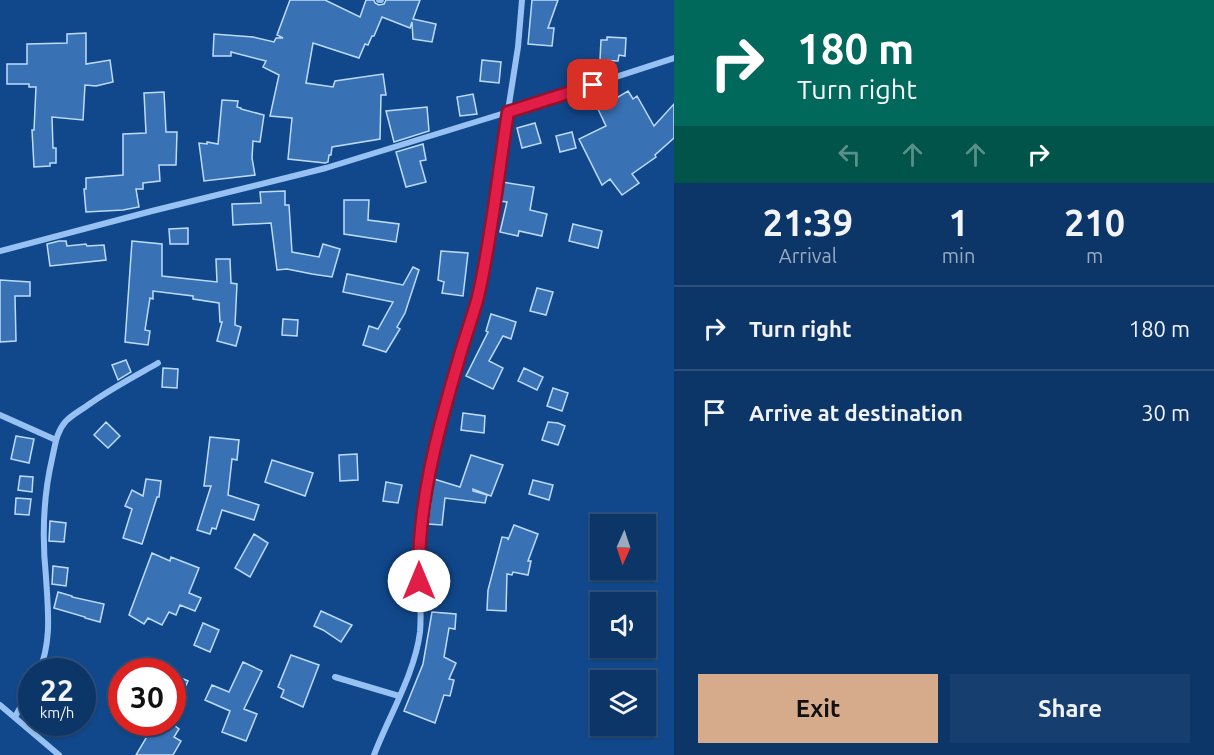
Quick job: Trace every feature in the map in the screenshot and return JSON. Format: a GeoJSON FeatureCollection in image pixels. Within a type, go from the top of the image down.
{"type":"FeatureCollection","features":[{"type":"Feature","properties":{"kind":"street"},"geometry":{"type":"LineString","coordinates":[[374,755],[411,665],[420,633],[420,531],[429,477],[446,404],[478,297],[518,47],[522,0]]}},
{"type":"Feature","properties":{"kind":"street"},"geometry":{"type":"LineString","coordinates":[[0,251],[326,168],[674,58]]}},
{"type":"Feature","properties":{"kind":"street"},"geometry":{"type":"LineString","coordinates":[[45,658],[49,616],[44,557],[44,510],[49,472],[60,428],[68,419],[101,396],[158,363]]}},
{"type":"Feature","properties":{"kind":"street"},"geometry":{"type":"LineString","coordinates":[[0,415],[56,440]]}},
{"type":"Feature","properties":{"kind":"street"},"geometry":{"type":"LineString","coordinates":[[335,677],[399,696]]}},
{"type":"Feature","properties":{"kind":"street"},"geometry":{"type":"LineString","coordinates":[[0,707],[59,755]]}},
{"type":"Feature","properties":{"kind":"street"},"geometry":{"type":"LineString","coordinates":[[15,717],[18,712]]}},
{"type":"Feature","properties":{"kind":"building"},"geometry":{"type":"Polygon","coordinates":[[[290,0],[325,0],[360,17],[366,0],[374,0],[379,5],[384,4],[386,0],[420,0],[413,19],[436,24],[432,42],[413,39],[412,22],[410,28],[382,17],[374,36],[368,45],[365,44],[359,58],[313,43],[306,83],[333,87],[335,81],[383,74],[386,95],[381,95],[380,139],[332,147],[328,162],[325,163],[288,159],[292,118],[270,116],[279,75],[263,67],[266,61],[231,52],[231,56],[213,56],[214,34],[253,37],[274,42],[276,38],[283,38],[277,35],[290,0]]]}},
{"type":"Feature","properties":{"kind":"building"},"geometry":{"type":"Polygon","coordinates":[[[532,0],[558,0],[548,28],[554,28],[552,46],[528,44],[532,0]]]}},
{"type":"Feature","properties":{"kind":"building"},"geometry":{"type":"Polygon","coordinates":[[[86,33],[86,64],[110,60],[113,82],[96,86],[85,85],[83,120],[52,117],[56,163],[50,163],[50,166],[34,167],[32,130],[34,130],[36,87],[29,87],[29,84],[7,84],[7,64],[27,64],[27,44],[67,43],[67,34],[86,33]]]}},
{"type":"Feature","properties":{"kind":"building"},"geometry":{"type":"Polygon","coordinates":[[[607,37],[626,38],[625,56],[619,55],[618,61],[600,60],[601,40],[607,40],[607,37]]]}},
{"type":"Feature","properties":{"kind":"building"},"geometry":{"type":"Polygon","coordinates":[[[482,60],[501,62],[499,83],[480,81],[482,60]]]}},
{"type":"Feature","properties":{"kind":"building"},"geometry":{"type":"Polygon","coordinates":[[[628,91],[633,99],[637,96],[654,126],[674,104],[674,138],[655,155],[656,157],[632,174],[639,183],[622,195],[610,179],[602,185],[579,139],[606,126],[598,109],[628,91]]]}},
{"type":"Feature","properties":{"kind":"building"},"geometry":{"type":"Polygon","coordinates":[[[164,92],[166,132],[177,132],[176,165],[159,165],[160,181],[143,183],[143,189],[136,189],[139,207],[86,212],[84,189],[86,189],[86,178],[123,175],[123,134],[146,133],[144,93],[164,92]]]}},
{"type":"Feature","properties":{"kind":"building"},"geometry":{"type":"Polygon","coordinates":[[[473,94],[477,114],[460,116],[457,97],[473,94]]]}},
{"type":"Feature","properties":{"kind":"building"},"geometry":{"type":"Polygon","coordinates":[[[222,100],[238,101],[237,107],[264,115],[260,142],[253,141],[252,158],[255,175],[204,181],[199,143],[218,144],[222,100]]]}},
{"type":"Feature","properties":{"kind":"building"},"geometry":{"type":"Polygon","coordinates":[[[427,107],[429,131],[394,142],[386,111],[427,107]]]}},
{"type":"Feature","properties":{"kind":"building"},"geometry":{"type":"Polygon","coordinates":[[[535,123],[541,143],[522,148],[517,128],[535,123]]]}},
{"type":"Feature","properties":{"kind":"building"},"geometry":{"type":"Polygon","coordinates":[[[572,132],[576,148],[560,152],[556,136],[572,132]]]}},
{"type":"Feature","properties":{"kind":"building"},"geometry":{"type":"Polygon","coordinates":[[[423,144],[426,160],[420,161],[426,182],[406,187],[396,152],[423,144]]]}},
{"type":"Feature","properties":{"kind":"building"},"geometry":{"type":"Polygon","coordinates":[[[502,182],[534,187],[530,210],[547,214],[542,236],[519,231],[518,236],[500,232],[507,202],[499,201],[502,182]]]}},
{"type":"Feature","properties":{"kind":"building"},"geometry":{"type":"Polygon","coordinates":[[[285,191],[285,205],[289,205],[292,252],[319,257],[323,244],[340,249],[332,277],[287,269],[277,270],[271,223],[233,225],[232,204],[261,203],[260,192],[285,191]]]}},
{"type":"Feature","properties":{"kind":"building"},"geometry":{"type":"Polygon","coordinates":[[[344,200],[369,200],[368,220],[399,224],[396,242],[344,234],[344,200]]]}},
{"type":"Feature","properties":{"kind":"building"},"geometry":{"type":"Polygon","coordinates":[[[573,224],[602,231],[598,248],[569,241],[573,224]]]}},
{"type":"Feature","properties":{"kind":"building"},"geometry":{"type":"Polygon","coordinates":[[[188,228],[188,244],[170,244],[169,229],[188,228]]]}},
{"type":"Feature","properties":{"kind":"building"},"geometry":{"type":"Polygon","coordinates":[[[66,241],[67,246],[104,245],[106,260],[50,266],[47,244],[66,241]]]}},
{"type":"Feature","properties":{"kind":"building"},"geometry":{"type":"Polygon","coordinates":[[[132,241],[162,244],[162,276],[217,282],[216,259],[230,259],[231,283],[237,284],[235,325],[241,327],[236,346],[217,341],[222,322],[220,322],[219,303],[193,299],[193,296],[153,291],[145,330],[150,331],[148,345],[125,342],[132,241]]]}},
{"type":"Feature","properties":{"kind":"building"},"geometry":{"type":"Polygon","coordinates":[[[441,251],[468,253],[463,296],[442,293],[444,282],[438,280],[441,251]]]}},
{"type":"Feature","properties":{"kind":"building"},"geometry":{"type":"Polygon","coordinates":[[[413,267],[419,270],[405,313],[397,327],[400,329],[386,352],[363,345],[369,326],[378,329],[393,302],[343,292],[347,274],[403,285],[413,267]]]}},
{"type":"Feature","properties":{"kind":"building"},"geometry":{"type":"Polygon","coordinates":[[[0,280],[30,282],[30,296],[15,296],[16,341],[0,342],[0,280]]]}},
{"type":"Feature","properties":{"kind":"building"},"geometry":{"type":"Polygon","coordinates":[[[537,288],[553,292],[546,315],[530,311],[537,288]]]}},
{"type":"Feature","properties":{"kind":"building"},"geometry":{"type":"Polygon","coordinates":[[[491,314],[516,322],[511,339],[503,336],[489,361],[503,368],[493,389],[466,376],[488,332],[486,331],[491,314]]]}},
{"type":"Feature","properties":{"kind":"building"},"geometry":{"type":"Polygon","coordinates":[[[283,319],[298,320],[297,336],[282,335],[283,319]]]}},
{"type":"Feature","properties":{"kind":"building"},"geometry":{"type":"Polygon","coordinates":[[[126,360],[131,372],[118,380],[112,365],[126,360]]]}},
{"type":"Feature","properties":{"kind":"building"},"geometry":{"type":"Polygon","coordinates":[[[163,368],[178,369],[177,388],[162,387],[163,368]]]}},
{"type":"Feature","properties":{"kind":"building"},"geometry":{"type":"Polygon","coordinates":[[[524,368],[543,377],[537,390],[518,381],[524,368]]]}},
{"type":"Feature","properties":{"kind":"building"},"geometry":{"type":"Polygon","coordinates":[[[553,388],[568,393],[562,411],[547,406],[553,388]]]}},
{"type":"Feature","properties":{"kind":"building"},"geometry":{"type":"Polygon","coordinates":[[[463,413],[485,416],[484,433],[461,430],[463,413]]]}},
{"type":"Feature","properties":{"kind":"building"},"geometry":{"type":"Polygon","coordinates":[[[106,422],[120,436],[108,448],[94,435],[106,422]]]}},
{"type":"Feature","properties":{"kind":"building"},"geometry":{"type":"Polygon","coordinates":[[[548,422],[565,426],[558,445],[542,440],[548,422]]]}},
{"type":"Feature","properties":{"kind":"building"},"geometry":{"type":"Polygon","coordinates":[[[16,436],[34,439],[29,463],[11,459],[16,436]]]}},
{"type":"Feature","properties":{"kind":"building"},"geometry":{"type":"Polygon","coordinates":[[[210,437],[239,440],[237,460],[232,459],[228,495],[259,505],[254,520],[222,510],[216,529],[212,528],[210,534],[197,530],[211,486],[204,486],[210,437]]]}},
{"type":"Feature","properties":{"kind":"building"},"geometry":{"type":"Polygon","coordinates":[[[357,454],[358,480],[340,481],[339,455],[357,454]]]}},
{"type":"Feature","properties":{"kind":"building"},"geometry":{"type":"Polygon","coordinates":[[[471,455],[503,465],[491,496],[473,489],[473,491],[487,495],[485,503],[445,498],[442,525],[428,524],[434,479],[460,487],[471,455]]]}},
{"type":"Feature","properties":{"kind":"building"},"geometry":{"type":"Polygon","coordinates":[[[272,460],[313,473],[305,496],[265,482],[272,460]]]}},
{"type":"Feature","properties":{"kind":"building"},"geometry":{"type":"Polygon","coordinates":[[[20,476],[33,477],[32,492],[18,490],[20,476]]]}},
{"type":"Feature","properties":{"kind":"building"},"geometry":{"type":"Polygon","coordinates":[[[146,479],[161,481],[159,497],[157,497],[142,544],[123,538],[132,509],[125,506],[132,490],[143,496],[146,479]]]}},
{"type":"Feature","properties":{"kind":"building"},"geometry":{"type":"Polygon","coordinates":[[[533,480],[553,485],[549,500],[529,494],[533,480]]]}},
{"type":"Feature","properties":{"kind":"building"},"geometry":{"type":"Polygon","coordinates":[[[386,482],[402,485],[398,503],[383,501],[386,482]]]}},
{"type":"Feature","properties":{"kind":"building"},"geometry":{"type":"Polygon","coordinates":[[[16,498],[31,499],[29,515],[15,514],[16,498]]]}},
{"type":"Feature","properties":{"kind":"building"},"geometry":{"type":"Polygon","coordinates":[[[50,521],[66,523],[64,542],[49,541],[50,521]]]}},
{"type":"Feature","properties":{"kind":"building"},"geometry":{"type":"Polygon","coordinates":[[[514,525],[538,534],[528,561],[531,561],[528,575],[513,572],[512,575],[507,574],[506,611],[487,610],[488,590],[502,537],[508,540],[514,525]]]}},
{"type":"Feature","properties":{"kind":"building"},"geometry":{"type":"Polygon","coordinates":[[[254,534],[268,543],[250,577],[235,568],[254,534]]]}},
{"type":"Feature","properties":{"kind":"building"},"geometry":{"type":"Polygon","coordinates":[[[152,553],[170,561],[171,557],[199,568],[189,593],[201,598],[195,611],[180,605],[176,615],[169,612],[162,625],[148,618],[144,624],[129,615],[152,553]]]}},
{"type":"Feature","properties":{"kind":"building"},"geometry":{"type":"Polygon","coordinates":[[[53,566],[68,568],[66,586],[52,584],[53,566]]]}},
{"type":"Feature","properties":{"kind":"building"},"geometry":{"type":"Polygon","coordinates":[[[439,579],[440,600],[426,601],[425,580],[439,579]]]}},
{"type":"Feature","properties":{"kind":"building"},"geometry":{"type":"Polygon","coordinates":[[[58,592],[104,604],[100,622],[54,608],[58,592]]]}},
{"type":"Feature","properties":{"kind":"building"},"geometry":{"type":"Polygon","coordinates":[[[321,611],[352,625],[341,642],[314,626],[321,611]]]}},
{"type":"Feature","properties":{"kind":"building"},"geometry":{"type":"Polygon","coordinates":[[[432,612],[456,614],[455,629],[449,628],[444,657],[456,663],[449,679],[454,680],[450,696],[444,695],[435,723],[404,711],[423,664],[432,612]]]}},
{"type":"Feature","properties":{"kind":"building"},"geometry":{"type":"Polygon","coordinates":[[[203,623],[219,630],[210,652],[194,645],[203,623]]]}},
{"type":"Feature","properties":{"kind":"building"},"geometry":{"type":"Polygon","coordinates":[[[291,655],[319,665],[303,707],[281,697],[284,690],[278,687],[291,655]]]}},
{"type":"Feature","properties":{"kind":"building"},"geometry":{"type":"Polygon","coordinates":[[[243,662],[262,671],[244,709],[257,714],[246,741],[222,732],[230,711],[205,700],[212,685],[229,692],[243,662]]]}},
{"type":"Feature","properties":{"kind":"building"},"geometry":{"type":"Polygon","coordinates":[[[147,736],[175,736],[181,741],[173,755],[136,755],[147,736]]]}},
{"type":"Feature","properties":{"kind":"route"},"geometry":{"type":"LineString","coordinates":[[419,581],[420,531],[429,477],[446,404],[478,297],[508,112],[593,85]]}}]}
